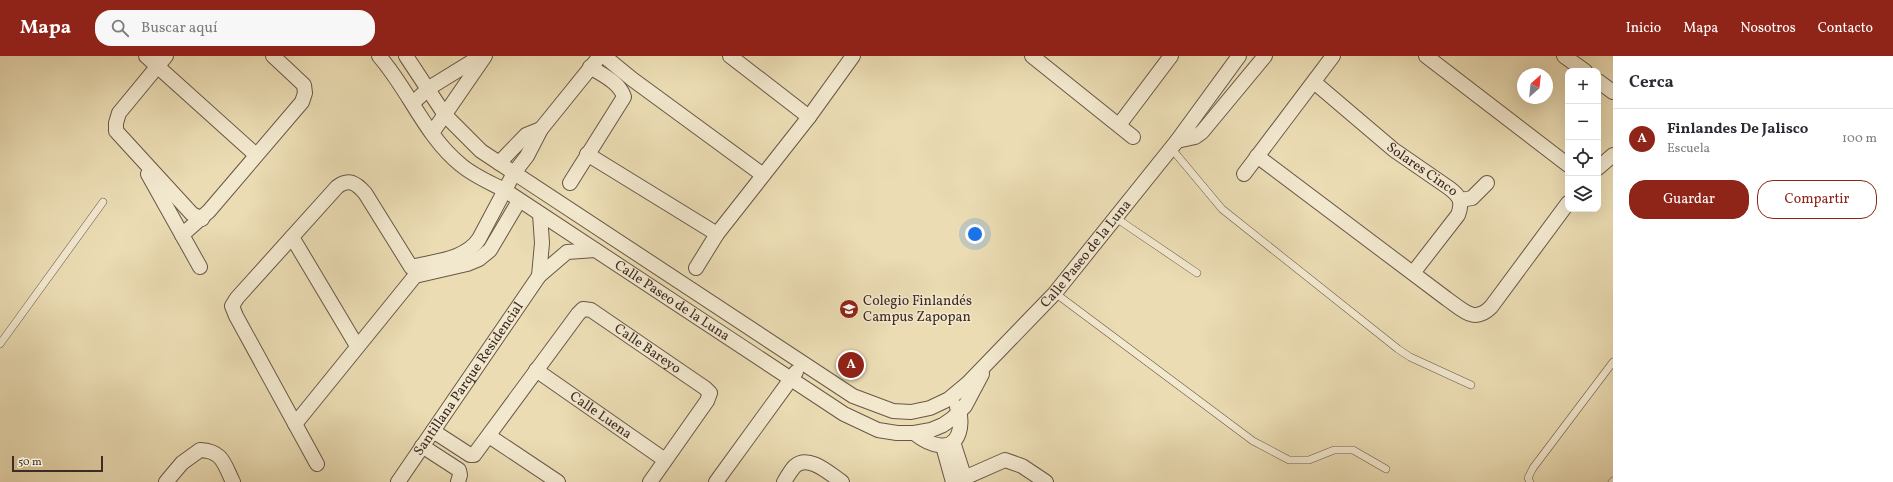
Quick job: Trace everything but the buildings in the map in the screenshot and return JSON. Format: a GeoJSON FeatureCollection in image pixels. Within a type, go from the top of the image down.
{"type":"FeatureCollection","features":[{"type":"Feature","properties":{"kind":"street"},"geometry":{"type":"LineString","coordinates":[[146,56],[162,61],[256,155]]}},
{"type":"Feature","properties":{"kind":"street"},"geometry":{"type":"LineString","coordinates":[[182,235],[202,219],[302,102],[305,93],[304,85],[273,56]]}},
{"type":"Feature","properties":{"kind":"street","name":"Calle Paseo de la Luna"},"geometry":{"type":"LineString","coordinates":[[379,56],[394,73],[438,142],[461,166],[506,191],[519,201],[860,423],[878,430],[897,433],[914,433],[931,430],[943,425],[960,412],[970,398],[989,362]]}},
{"type":"Feature","properties":{"kind":"street","name":"Calle Paseo de la Luna"},"geometry":{"type":"LineString","coordinates":[[406,56],[429,88],[445,115],[481,151],[853,396],[893,411],[911,412],[930,408],[949,399],[989,362],[1055,292],[1174,145],[1238,56]]}},
{"type":"Feature","properties":{"kind":"street"},"geometry":{"type":"LineString","coordinates":[[413,104],[429,88],[481,56]]}},
{"type":"Feature","properties":{"kind":"street"},"geometry":{"type":"LineString","coordinates":[[432,133],[485,56]]}},
{"type":"Feature","properties":{"kind":"street"},"geometry":{"type":"LineString","coordinates":[[317,464],[236,316],[232,306],[237,298],[337,187],[350,181],[358,184],[366,193],[411,267],[464,254],[473,247],[506,191],[514,173],[527,156],[541,129],[600,56]]}},
{"type":"Feature","properties":{"kind":"street"},"geometry":{"type":"LineString","coordinates":[[604,56],[632,79],[763,175]]}},
{"type":"Feature","properties":{"kind":"street"},"geometry":{"type":"LineString","coordinates":[[730,56],[809,117]]}},
{"type":"Feature","properties":{"kind":"street"},"geometry":{"type":"LineString","coordinates":[[696,268],[717,234],[809,117],[853,56]]}},
{"type":"Feature","properties":{"kind":"street"},"geometry":{"type":"LineString","coordinates":[[1032,56],[1134,137]]}},
{"type":"Feature","properties":{"kind":"street"},"geometry":{"type":"LineString","coordinates":[[1118,125],[1171,56]]}},
{"type":"Feature","properties":{"kind":"street"},"geometry":{"type":"LineString","coordinates":[[1238,56],[1255,70]]}},
{"type":"Feature","properties":{"kind":"street"},"geometry":{"type":"LineString","coordinates":[[1174,145],[1195,137],[1202,132],[1266,56]]}},
{"type":"Feature","properties":{"kind":"street"},"geometry":{"type":"LineString","coordinates":[[1244,174],[1333,56]]}},
{"type":"Feature","properties":{"kind":"street"},"geometry":{"type":"LineString","coordinates":[[1426,56],[1565,163]]}},
{"type":"Feature","properties":{"kind":"street"},"geometry":{"type":"LineString","coordinates":[[1564,56],[1581,68]]}},
{"type":"Feature","properties":{"kind":"street"},"geometry":{"type":"LineString","coordinates":[[162,61],[119,113],[116,122],[116,131],[192,214],[202,219]]}},
{"type":"Feature","properties":{"kind":"street"},"geometry":{"type":"LineString","coordinates":[[570,183],[624,97],[618,86],[590,67]]}},
{"type":"Feature","properties":{"kind":"street","name":"Solares Cinco"},"geometry":{"type":"LineString","coordinates":[[1314,82],[1394,150],[1449,188],[1457,194],[1461,200],[1461,207],[1458,215],[1413,273]]}},
{"type":"Feature","properties":{"kind":"street"},"geometry":{"type":"LineString","coordinates":[[1601,83],[1613,92]]}},
{"type":"Feature","properties":{"kind":"street"},"geometry":{"type":"LineString","coordinates":[[498,162],[526,135],[541,129]]}},
{"type":"Feature","properties":{"kind":"street"},"geometry":{"type":"LineString","coordinates":[[138,154],[200,267]]}},
{"type":"Feature","properties":{"kind":"street"},"geometry":{"type":"LineString","coordinates":[[587,154],[717,234]]}},
{"type":"Feature","properties":{"kind":"street"},"geometry":{"type":"LineString","coordinates":[[1601,165],[1613,155]]}},
{"type":"Feature","properties":{"kind":"street"},"geometry":{"type":"LineString","coordinates":[[1257,156],[1464,311],[1478,316],[1484,314],[1491,307],[1565,207]]}},
{"type":"Feature","properties":{"kind":"street"},"geometry":{"type":"LineString","coordinates":[[1461,200],[1472,198],[1487,183]]}},
{"type":"Feature","properties":{"kind":"street"},"geometry":{"type":"LineString","coordinates":[[295,424],[415,276],[467,264],[479,259],[490,250],[519,201]]}},
{"type":"Feature","properties":{"kind":"street"},"geometry":{"type":"LineString","coordinates":[[539,276],[542,243],[540,214]]}},
{"type":"Feature","properties":{"kind":"street"},"geometry":{"type":"LineString","coordinates":[[292,237],[357,346]]}},
{"type":"Feature","properties":{"kind":"street"},"geometry":{"type":"LineString","coordinates":[[539,276],[567,252],[595,250]]}},
{"type":"Feature","properties":{"kind":"street","name":"Santillana Parque Residencial"},"geometry":{"type":"LineString","coordinates":[[398,482],[539,276]]}},
{"type":"Feature","properties":{"kind":"street"},"geometry":{"type":"LineString","coordinates":[[672,301],[684,284]]}},
{"type":"Feature","properties":{"kind":"street","name":"Calle Bareyo"},"geometry":{"type":"LineString","coordinates":[[536,370],[583,309],[591,310],[705,388],[710,393],[707,401],[665,460]]}},
{"type":"Feature","properties":{"kind":"street"},"geometry":{"type":"LineString","coordinates":[[716,482],[803,362]]}},
{"type":"Feature","properties":{"kind":"street"},"geometry":{"type":"LineString","coordinates":[[432,431],[470,455],[477,452],[536,370]]}},
{"type":"Feature","properties":{"kind":"street","name":"Calle Luena"},"geometry":{"type":"LineString","coordinates":[[536,370],[665,460]]}},
{"type":"Feature","properties":{"kind":"street"},"geometry":{"type":"LineString","coordinates":[[914,433],[929,443],[948,444],[959,434],[961,421],[960,412],[955,404],[949,399]]}},
{"type":"Feature","properties":{"kind":"street"},"geometry":{"type":"LineString","coordinates":[[489,436],[558,482]]}},
{"type":"Feature","properties":{"kind":"street"},"geometry":{"type":"LineString","coordinates":[[948,444],[960,481],[1005,460],[1022,466],[1046,482]]}},
{"type":"Feature","properties":{"kind":"street"},"geometry":{"type":"LineString","coordinates":[[422,446],[458,476]]}},
{"type":"Feature","properties":{"kind":"street"},"geometry":{"type":"LineString","coordinates":[[166,482],[188,458],[200,450],[209,450],[219,455],[233,482]]}},
{"type":"Feature","properties":{"kind":"street"},"geometry":{"type":"LineString","coordinates":[[650,482],[665,460]]}},
{"type":"Feature","properties":{"kind":"street"},"geometry":{"type":"LineString","coordinates":[[784,482],[795,466],[804,462],[811,462],[842,482]]}},
{"type":"Feature","properties":{"kind":"lane"},"geometry":{"type":"LineString","coordinates":[[1174,145],[1222,209],[1410,357],[1471,385]]}},
{"type":"Feature","properties":{"kind":"lane"},"geometry":{"type":"LineString","coordinates":[[0,344],[103,202]]}},
{"type":"Feature","properties":{"kind":"lane"},"geometry":{"type":"LineString","coordinates":[[1116,218],[1197,273]]}},
{"type":"Feature","properties":{"kind":"lane"},"geometry":{"type":"LineString","coordinates":[[1055,292],[1253,441],[1290,460],[1309,460],[1334,450],[1353,450],[1386,469]]}},
{"type":"Feature","properties":{"kind":"lane"},"geometry":{"type":"LineString","coordinates":[[1530,482],[1528,478],[1532,468],[1613,362]]}},
{"type":"Feature","properties":{"kind":"place","name":"Colegio Finlandés Campus Zapopan"},"geometry":{"type":"Point","coordinates":[849,309]}},
{"type":"Feature","properties":{"kind":"place","name":"Finlandes De Jalisco"},"geometry":{"type":"Point","coordinates":[851,365]}}]}
